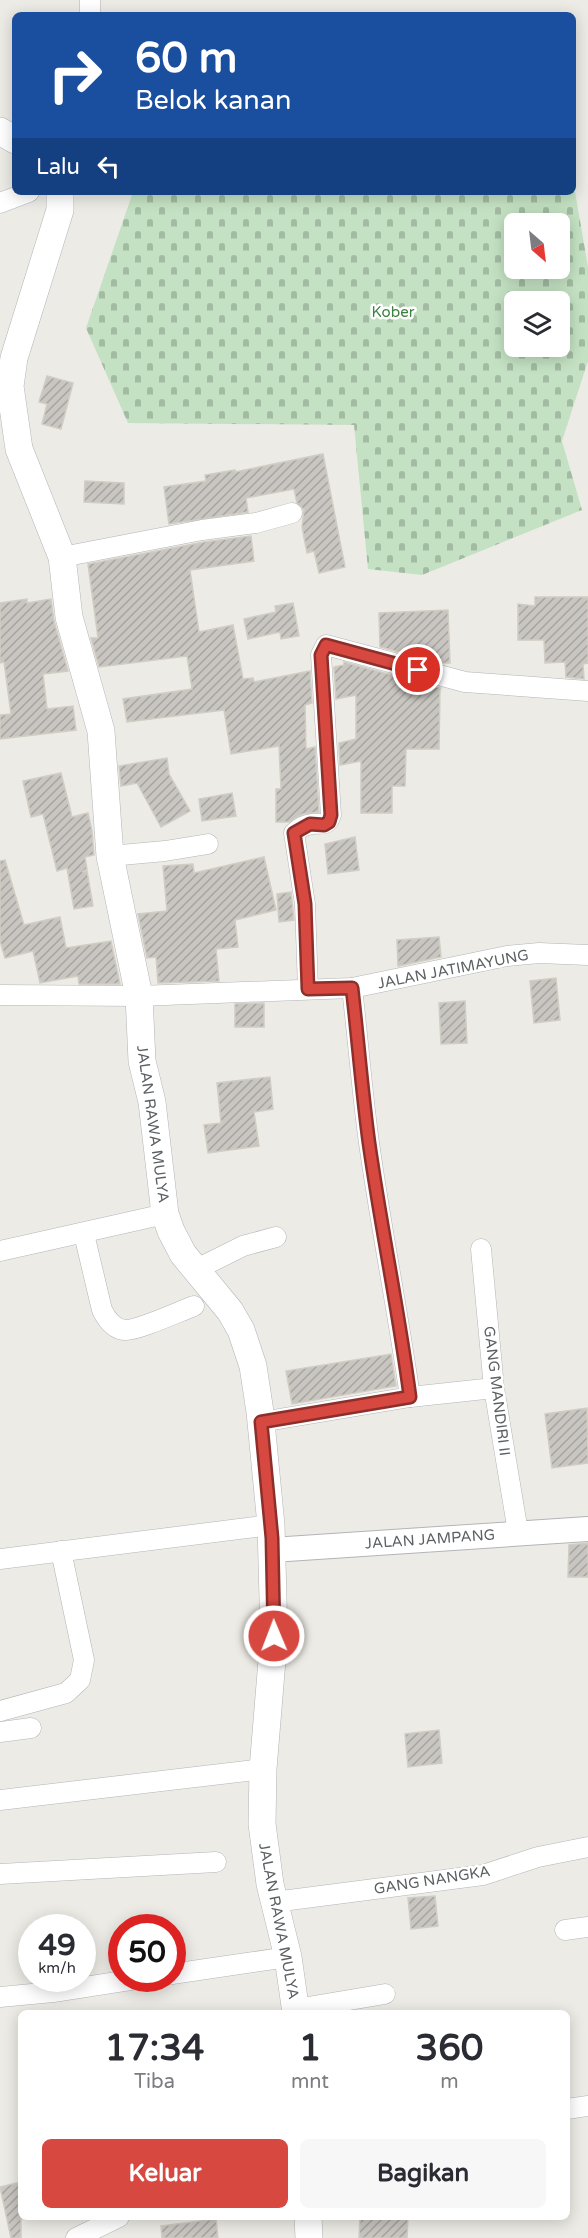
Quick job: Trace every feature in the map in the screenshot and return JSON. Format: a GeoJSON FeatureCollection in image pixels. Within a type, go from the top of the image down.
{"type":"FeatureCollection","features":[{"type":"Feature","properties":{"kind":"main road","name":"JALAN RAWA MULYA"},"geometry":{"type":"LineString","coordinates":[[60,195],[60,210],[14,358],[10,386],[19,449],[62,557],[69,617],[101,731],[110,856],[139,996],[142,1060],[152,1102],[165,1214],[177,1244],[195,1270],[230,1311],[241,1330],[253,1366],[261,1422],[272,1538],[274,1636],[263,1769],[262,1824],[274,1902],[288,1956],[296,2010]]}},
{"type":"Feature","properties":{"kind":"main road"},"geometry":{"type":"LineString","coordinates":[[308,2220],[309,2238]]}},
{"type":"Feature","properties":{"kind":"street"},"geometry":{"type":"LineString","coordinates":[[0,203],[21,195]]}},
{"type":"Feature","properties":{"kind":"street"},"geometry":{"type":"LineString","coordinates":[[62,557],[256,522],[292,513]]}},
{"type":"Feature","properties":{"kind":"street"},"geometry":{"type":"LineString","coordinates":[[308,989],[305,904],[294,833],[310,824],[324,825],[329,822],[331,815],[321,655],[326,645],[465,682],[588,691]]}},
{"type":"Feature","properties":{"kind":"street"},"geometry":{"type":"LineString","coordinates":[[110,856],[208,844]]}},
{"type":"Feature","properties":{"kind":"street","name":"JALAN JATIMAYUNG"},"geometry":{"type":"LineString","coordinates":[[0,995],[139,996],[352,988],[507,956],[539,952],[588,955]]}},
{"type":"Feature","properties":{"kind":"street"},"geometry":{"type":"LineString","coordinates":[[352,988],[382,1232],[410,1397]]}},
{"type":"Feature","properties":{"kind":"street"},"geometry":{"type":"LineString","coordinates":[[0,1251],[165,1214]]}},
{"type":"Feature","properties":{"kind":"street"},"geometry":{"type":"LineString","coordinates":[[84,1234],[102,1310],[112,1325],[127,1330],[194,1306]]}},
{"type":"Feature","properties":{"kind":"street"},"geometry":{"type":"LineString","coordinates":[[195,1270],[243,1246],[276,1237]]}},
{"type":"Feature","properties":{"kind":"street","name":"GANG MANDIRI II"},"geometry":{"type":"LineString","coordinates":[[481,1249],[494,1388],[518,1532]]}},
{"type":"Feature","properties":{"kind":"street"},"geometry":{"type":"LineString","coordinates":[[261,1422],[410,1397],[494,1388]]}},
{"type":"Feature","properties":{"kind":"street","name":"JALAN JAMPANG"},"geometry":{"type":"LineString","coordinates":[[272,1538],[588,1529]]}},
{"type":"Feature","properties":{"kind":"street"},"geometry":{"type":"LineString","coordinates":[[0,1558],[61,1551],[272,1538]]}},
{"type":"Feature","properties":{"kind":"street"},"geometry":{"type":"LineString","coordinates":[[0,1711],[66,1693],[80,1680],[84,1660],[61,1551]]}},
{"type":"Feature","properties":{"kind":"street"},"geometry":{"type":"LineString","coordinates":[[0,1732],[31,1728]]}},
{"type":"Feature","properties":{"kind":"street"},"geometry":{"type":"LineString","coordinates":[[0,1800],[263,1769]]}},
{"type":"Feature","properties":{"kind":"street","name":"GANG NANGKA"},"geometry":{"type":"LineString","coordinates":[[274,1902],[483,1875],[538,1857],[588,1847]]}},
{"type":"Feature","properties":{"kind":"street"},"geometry":{"type":"LineString","coordinates":[[0,1874],[216,1862]]}},
{"type":"Feature","properties":{"kind":"street"},"geometry":{"type":"LineString","coordinates":[[565,1930],[588,1927]]}},
{"type":"Feature","properties":{"kind":"street"},"geometry":{"type":"LineString","coordinates":[[186,1972],[288,1956]]}},
{"type":"Feature","properties":{"kind":"street"},"geometry":{"type":"LineString","coordinates":[[0,1997],[108,1983]]}},
{"type":"Feature","properties":{"kind":"street"},"geometry":{"type":"LineString","coordinates":[[301,2010],[385,1994]]}},
{"type":"Feature","properties":{"kind":"street"},"geometry":{"type":"LineString","coordinates":[[570,2109],[588,2106]]}},
{"type":"Feature","properties":{"kind":"street"},"geometry":{"type":"LineString","coordinates":[[76,2238],[113,2220]]}},
{"type":"Feature","properties":{"kind":"green space","name":"Kober"},"geometry":{"type":"Polygon","coordinates":[[[132,195],[576,195],[588,267],[588,361],[562,441],[582,510],[422,575],[368,569],[354,425],[128,423],[86,328],[132,195]]]}},
{"type":"Feature","properties":{"kind":"building"},"geometry":{"type":"Polygon","coordinates":[[[47,376],[73,383],[61,429],[42,424],[47,404],[39,402],[47,376]]]}},
{"type":"Feature","properties":{"kind":"building"},"geometry":{"type":"Polygon","coordinates":[[[323,454],[345,567],[319,573],[314,551],[307,553],[302,527],[304,510],[297,503],[294,489],[246,498],[248,512],[169,524],[164,487],[206,481],[205,475],[235,470],[235,472],[323,454]]]}},
{"type":"Feature","properties":{"kind":"building"},"geometry":{"type":"Polygon","coordinates":[[[85,481],[124,483],[124,504],[84,502],[85,481]]]}},
{"type":"Feature","properties":{"kind":"building"},"geometry":{"type":"Polygon","coordinates":[[[251,536],[254,561],[190,570],[199,632],[233,625],[243,679],[253,678],[254,682],[310,671],[312,703],[305,705],[306,749],[315,747],[319,812],[303,814],[289,822],[276,822],[276,789],[281,789],[279,746],[231,754],[224,710],[127,722],[123,699],[192,689],[187,656],[99,667],[91,638],[98,638],[88,564],[204,542],[251,536]]]}},
{"type":"Feature","properties":{"kind":"building"},"geometry":{"type":"Polygon","coordinates":[[[535,597],[588,597],[588,663],[583,664],[584,679],[566,677],[565,662],[545,663],[544,640],[518,640],[518,604],[535,606],[535,597]]]}},
{"type":"Feature","properties":{"kind":"building"},"geometry":{"type":"Polygon","coordinates":[[[27,599],[27,603],[51,599],[54,621],[68,671],[43,674],[47,709],[73,706],[76,730],[0,739],[0,715],[11,714],[4,662],[0,663],[0,603],[27,599]]]}},
{"type":"Feature","properties":{"kind":"building"},"geometry":{"type":"Polygon","coordinates":[[[293,603],[299,636],[281,639],[280,632],[248,639],[244,619],[276,612],[275,606],[293,603]]]}},
{"type":"Feature","properties":{"kind":"building"},"geometry":{"type":"Polygon","coordinates":[[[448,610],[450,663],[441,663],[380,647],[379,613],[448,610]]]}},
{"type":"Feature","properties":{"kind":"building"},"geometry":{"type":"Polygon","coordinates":[[[344,662],[440,688],[439,749],[406,749],[405,786],[392,786],[392,813],[361,813],[361,761],[340,765],[339,743],[356,739],[356,695],[336,699],[334,667],[344,665],[344,662]]]}},
{"type":"Feature","properties":{"kind":"building"},"geometry":{"type":"Polygon","coordinates":[[[167,758],[169,774],[190,811],[161,827],[137,783],[121,786],[119,766],[167,758]]]}},
{"type":"Feature","properties":{"kind":"building"},"geometry":{"type":"Polygon","coordinates":[[[61,773],[72,817],[88,813],[94,855],[85,857],[87,869],[82,872],[87,871],[93,906],[74,909],[67,868],[57,871],[43,814],[31,817],[23,781],[61,773]]]}},
{"type":"Feature","properties":{"kind":"building"},"geometry":{"type":"Polygon","coordinates":[[[232,793],[236,816],[202,821],[199,799],[232,793]]]}},
{"type":"Feature","properties":{"kind":"building"},"geometry":{"type":"Polygon","coordinates":[[[355,837],[359,870],[328,874],[325,844],[355,837]]]}},
{"type":"Feature","properties":{"kind":"building"},"geometry":{"type":"Polygon","coordinates":[[[264,857],[276,910],[235,920],[238,947],[216,949],[219,981],[158,983],[156,957],[147,958],[138,914],[167,911],[163,866],[193,864],[194,873],[264,857]]]}},
{"type":"Feature","properties":{"kind":"building"},"geometry":{"type":"Polygon","coordinates":[[[5,860],[24,925],[60,917],[66,948],[111,941],[120,984],[79,984],[78,976],[40,983],[33,951],[5,958],[0,941],[0,861],[5,860]]]}},
{"type":"Feature","properties":{"kind":"building"},"geometry":{"type":"Polygon","coordinates":[[[291,892],[294,920],[279,922],[277,894],[291,892]]]}},
{"type":"Feature","properties":{"kind":"building"},"geometry":{"type":"Polygon","coordinates":[[[439,937],[441,957],[398,966],[397,940],[439,937]]]}},
{"type":"Feature","properties":{"kind":"building"},"geometry":{"type":"Polygon","coordinates":[[[556,978],[560,1020],[534,1023],[530,981],[556,978]]]}},
{"type":"Feature","properties":{"kind":"building"},"geometry":{"type":"Polygon","coordinates":[[[465,1001],[467,1043],[441,1044],[439,1003],[465,1001]]]}},
{"type":"Feature","properties":{"kind":"building"},"geometry":{"type":"Polygon","coordinates":[[[264,1003],[264,1027],[235,1027],[235,1004],[264,1003]]]}},
{"type":"Feature","properties":{"kind":"building"},"geometry":{"type":"Polygon","coordinates":[[[270,1077],[273,1109],[254,1112],[259,1146],[208,1153],[204,1125],[221,1123],[217,1083],[270,1077]]]}},
{"type":"Feature","properties":{"kind":"building"},"geometry":{"type":"Polygon","coordinates":[[[391,1354],[396,1386],[292,1404],[286,1371],[391,1354]]]}},
{"type":"Feature","properties":{"kind":"building"},"geometry":{"type":"Polygon","coordinates":[[[587,1408],[588,1463],[552,1468],[545,1414],[587,1408]]]}},
{"type":"Feature","properties":{"kind":"building"},"geometry":{"type":"Polygon","coordinates":[[[588,1543],[588,1577],[568,1577],[569,1545],[588,1543]]]}},
{"type":"Feature","properties":{"kind":"building"},"geometry":{"type":"Polygon","coordinates":[[[439,1730],[442,1763],[408,1767],[405,1734],[439,1730]]]}},
{"type":"Feature","properties":{"kind":"building"},"geometry":{"type":"Polygon","coordinates":[[[435,1896],[438,1926],[411,1929],[408,1898],[435,1896]]]}},
{"type":"Feature","properties":{"kind":"building"},"geometry":{"type":"Polygon","coordinates":[[[18,2183],[18,2220],[21,2220],[21,2238],[11,2238],[0,2187],[18,2183]]]}},
{"type":"Feature","properties":{"kind":"building"},"geometry":{"type":"Polygon","coordinates":[[[216,2220],[218,2238],[162,2238],[161,2226],[216,2220]]]}},
{"type":"Feature","properties":{"kind":"building"},"geometry":{"type":"Polygon","coordinates":[[[360,2220],[408,2220],[407,2238],[359,2238],[360,2220]]]}},
{"type":"Feature","properties":{"kind":"route"},"geometry":{"type":"LineString","coordinates":[[274,1636],[272,1538],[261,1422],[410,1397],[382,1232],[352,988],[308,989],[305,904],[294,833],[310,824],[324,825],[329,822],[331,815],[321,655],[326,645],[418,670]]}}]}
